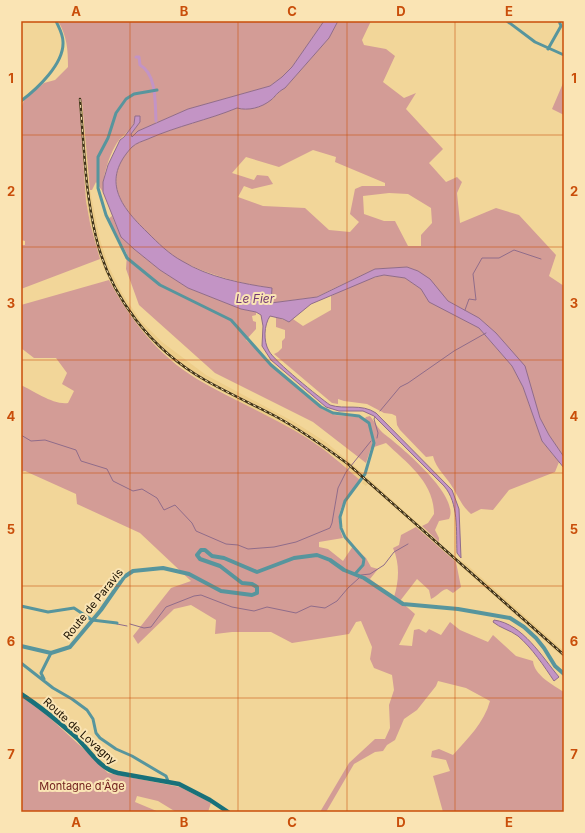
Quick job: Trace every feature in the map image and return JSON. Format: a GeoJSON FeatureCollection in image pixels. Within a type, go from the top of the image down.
{"type":"FeatureCollection","features":[{"type":"Feature","properties":{"kind":"main road","name":"Route de Lovagny"},"geometry":{"type":"LineString","coordinates":[[21,694],[43,709],[72,734],[109,770],[118,774],[176,783],[194,791],[228,812]]}},
{"type":"Feature","properties":{"kind":"street"},"geometry":{"type":"LineString","coordinates":[[21,101],[44,81],[61,55],[63,40],[56,21]]}},
{"type":"Feature","properties":{"kind":"street"},"geometry":{"type":"LineString","coordinates":[[507,21],[525,36],[564,56]]}},
{"type":"Feature","properties":{"kind":"street"},"geometry":{"type":"LineString","coordinates":[[548,49],[561,26],[559,21]]}},
{"type":"Feature","properties":{"kind":"street"},"geometry":{"type":"LineString","coordinates":[[155,91],[134,94],[126,98],[116,113],[107,140],[99,153],[98,188],[109,224],[129,260],[152,280],[231,320],[271,365],[323,409],[336,414],[359,416],[369,423],[374,443],[365,474],[344,503],[340,517],[341,528],[345,537],[364,559],[363,565],[355,574],[374,584],[403,604],[458,609],[515,620],[540,643],[552,663],[564,674]]}},
{"type":"Feature","properties":{"kind":"street","name":"Route de Paravis"},"geometry":{"type":"LineString","coordinates":[[21,646],[51,653],[70,648],[120,582],[130,572],[163,568],[187,573],[224,591],[252,595],[257,593],[257,587],[255,585],[242,583],[220,566],[200,559],[197,555],[198,551],[205,550],[212,556],[224,558],[257,572],[294,558],[317,555],[328,559],[344,570],[355,574]]}},
{"type":"Feature","properties":{"kind":"street"},"geometry":{"type":"LineString","coordinates":[[21,606],[48,612],[74,608],[92,620],[117,623]]}},
{"type":"Feature","properties":{"kind":"street"},"geometry":{"type":"LineString","coordinates":[[44,680],[41,673],[51,653]]}},
{"type":"Feature","properties":{"kind":"street"},"geometry":{"type":"LineString","coordinates":[[21,663],[87,710],[94,721],[96,733],[100,738],[116,749],[132,756],[166,776],[168,781]]}},
{"type":"Feature","properties":{"kind":"shaded area"},"geometry":{"type":"Polygon","coordinates":[[[79,99],[82,102],[90,190],[100,240],[109,267],[122,293],[140,320],[162,342],[206,375],[296,423],[327,443],[364,474],[360,480],[337,459],[309,439],[197,378],[172,360],[149,339],[134,322],[109,280],[100,259],[90,223],[86,201],[79,99]]]}},
{"type":"Feature","properties":{"kind":"shaded area"},"geometry":{"type":"Polygon","coordinates":[[[367,477],[458,560],[465,563],[564,651],[564,658],[368,484],[366,486],[362,483],[367,477]]]}},
{"type":"Feature","properties":{"kind":"green space"},"geometry":{"type":"Polygon","coordinates":[[[58,21],[324,21],[292,67],[270,86],[188,109],[138,131],[132,137],[131,134],[140,122],[136,118],[131,128],[119,140],[113,151],[105,172],[103,192],[96,182],[92,190],[90,190],[82,102],[79,99],[86,201],[90,223],[100,259],[21,289],[21,245],[25,245],[25,241],[21,240],[21,109],[24,100],[44,83],[55,80],[68,67],[66,43],[58,21]]]}},
{"type":"Feature","properties":{"kind":"green space"},"geometry":{"type":"Polygon","coordinates":[[[338,21],[371,21],[362,40],[364,45],[386,49],[395,56],[383,82],[404,98],[416,93],[406,109],[443,149],[429,163],[446,182],[457,177],[462,182],[457,193],[460,223],[496,208],[519,215],[556,255],[549,276],[564,286],[564,457],[549,435],[540,418],[524,366],[496,333],[479,318],[448,301],[418,271],[407,267],[375,269],[316,297],[271,303],[272,288],[217,276],[196,268],[175,257],[161,246],[139,224],[123,204],[118,194],[116,183],[117,171],[122,159],[132,147],[140,142],[170,130],[237,108],[250,109],[263,105],[285,88],[329,38],[338,21]],[[313,150],[279,167],[246,157],[232,173],[254,180],[257,175],[268,176],[273,184],[252,189],[244,186],[238,197],[263,206],[305,208],[329,230],[350,232],[359,222],[350,214],[355,189],[362,186],[385,186],[385,183],[335,162],[336,157],[313,150]],[[389,193],[363,196],[364,214],[384,221],[395,221],[408,246],[421,246],[421,235],[432,223],[431,208],[408,194],[389,193]]]}},
{"type":"Feature","properties":{"kind":"green space"},"geometry":{"type":"Polygon","coordinates":[[[564,81],[564,115],[552,109],[564,81]]]}},
{"type":"Feature","properties":{"kind":"green space"},"geometry":{"type":"Polygon","coordinates":[[[112,216],[121,237],[160,270],[188,288],[241,309],[256,312],[256,315],[252,316],[253,321],[256,322],[256,329],[246,340],[322,409],[335,415],[358,417],[364,420],[366,417],[370,416],[382,432],[415,460],[438,485],[446,498],[450,509],[449,519],[439,521],[435,530],[439,538],[439,542],[422,526],[428,523],[434,514],[433,503],[429,492],[418,474],[386,443],[371,448],[366,463],[313,422],[215,373],[139,305],[126,269],[127,254],[108,219],[112,216]]]}},
{"type":"Feature","properties":{"kind":"green space"},"geometry":{"type":"Polygon","coordinates":[[[384,275],[405,278],[421,289],[430,302],[479,328],[512,366],[523,387],[542,441],[559,462],[555,472],[509,490],[493,510],[481,509],[471,514],[463,505],[451,484],[439,469],[433,456],[426,457],[400,430],[397,425],[396,416],[384,413],[367,404],[338,399],[338,404],[332,403],[274,354],[282,348],[282,341],[285,338],[285,330],[276,327],[276,317],[289,322],[293,319],[303,326],[331,310],[331,296],[362,281],[384,275]]]}},
{"type":"Feature","properties":{"kind":"green space"},"geometry":{"type":"Polygon","coordinates":[[[109,280],[126,309],[146,336],[170,359],[197,379],[280,422],[307,438],[341,463],[360,480],[345,500],[340,513],[340,529],[343,538],[319,542],[319,547],[328,549],[343,561],[353,546],[366,558],[371,567],[378,569],[370,579],[394,597],[397,585],[398,566],[393,548],[399,545],[401,535],[416,527],[456,562],[461,587],[453,593],[447,589],[431,599],[429,590],[417,579],[400,601],[415,614],[399,645],[412,646],[414,630],[419,629],[426,633],[429,629],[441,635],[450,622],[460,630],[488,642],[493,635],[516,656],[533,661],[534,666],[540,675],[564,692],[564,812],[443,812],[433,776],[450,771],[446,760],[431,757],[432,751],[439,749],[453,755],[480,723],[490,701],[466,688],[438,681],[436,686],[417,710],[404,719],[395,740],[387,745],[383,751],[375,752],[354,764],[326,812],[320,812],[349,763],[375,739],[385,739],[390,728],[389,705],[394,690],[392,675],[374,668],[370,659],[372,647],[361,621],[356,622],[349,634],[292,643],[271,632],[232,632],[215,634],[216,620],[191,605],[174,609],[138,644],[133,636],[171,588],[191,581],[140,533],[77,504],[76,494],[25,471],[21,472],[21,385],[50,400],[62,403],[68,403],[74,391],[62,384],[67,373],[56,358],[34,358],[21,348],[21,305],[109,280]]]}},
{"type":"Feature","properties":{"kind":"green space","name":"Montagne d'Âge"},"geometry":{"type":"Polygon","coordinates":[[[21,697],[38,707],[108,773],[180,787],[211,803],[208,812],[176,812],[158,801],[137,796],[135,802],[159,812],[21,812],[21,697]]]}},
{"type":"Feature","properties":{"kind":"water","name":"Le Fier"},"geometry":{"type":"Polygon","coordinates":[[[324,21],[338,21],[329,38],[285,88],[271,100],[254,108],[237,108],[170,130],[135,144],[123,159],[117,171],[116,182],[118,192],[122,202],[137,222],[159,244],[177,258],[192,267],[214,276],[272,288],[271,303],[317,297],[375,269],[407,267],[418,271],[430,279],[448,301],[479,318],[496,333],[525,366],[540,418],[549,435],[564,457],[564,468],[542,441],[523,387],[512,366],[479,328],[429,302],[421,289],[405,278],[384,275],[375,277],[311,304],[289,322],[270,316],[265,328],[267,347],[279,363],[330,405],[365,408],[376,413],[452,490],[459,509],[461,558],[457,553],[456,518],[454,509],[449,493],[444,486],[374,416],[363,411],[339,411],[326,407],[271,360],[262,346],[263,326],[261,315],[256,312],[241,309],[188,288],[160,270],[134,249],[121,237],[103,192],[103,182],[108,165],[120,140],[134,124],[135,116],[140,116],[140,122],[131,134],[132,137],[138,131],[188,109],[270,86],[292,67],[324,21]]]}},
{"type":"Feature","properties":{"kind":"water"},"geometry":{"type":"Polygon","coordinates":[[[494,620],[514,628],[531,642],[559,677],[554,681],[538,657],[528,646],[518,636],[493,622],[494,620]]]}},
{"type":"Feature","properties":{"kind":"waterway"},"geometry":{"type":"LineString","coordinates":[[136,57],[139,57],[140,65],[146,69],[150,75],[154,90],[156,121]]}},
{"type":"Feature","properties":{"kind":"waterway"},"geometry":{"type":"LineString","coordinates":[[465,310],[469,299],[476,300],[473,274],[482,258],[499,258],[514,250],[541,259]]}},
{"type":"Feature","properties":{"kind":"waterway"},"geometry":{"type":"LineString","coordinates":[[380,411],[400,387],[454,351],[486,333]]}},
{"type":"Feature","properties":{"kind":"waterway"},"geometry":{"type":"LineString","coordinates":[[375,417],[374,419],[378,433],[377,438]]}},
{"type":"Feature","properties":{"kind":"waterway"},"geometry":{"type":"LineString","coordinates":[[21,435],[31,441],[45,440],[76,450],[81,461],[107,469],[113,481],[133,491],[142,489],[157,498],[164,510],[175,505],[192,523],[196,531],[226,544],[238,545],[248,549],[274,547],[296,542],[330,528],[338,488],[346,472],[371,441]]}},
{"type":"Feature","properties":{"kind":"waterway"},"geometry":{"type":"LineString","coordinates":[[361,575],[370,574],[384,565],[394,552],[408,544]]}},
{"type":"Feature","properties":{"kind":"waterway"},"geometry":{"type":"LineString","coordinates":[[130,624],[144,628],[151,627],[166,607],[194,596],[201,595],[232,607],[254,611],[267,607],[296,613],[311,606],[325,608],[337,601],[359,578]]}},
{"type":"Feature","properties":{"kind":"waterway"},"geometry":{"type":"LineString","coordinates":[[117,624],[127,626]]}},
{"type":"Feature","properties":{"kind":"railway"},"geometry":{"type":"LineString","coordinates":[[80,99],[89,203],[96,237],[111,280],[136,320],[151,337],[186,368],[214,385],[285,421],[348,464],[564,655]]}}]}
